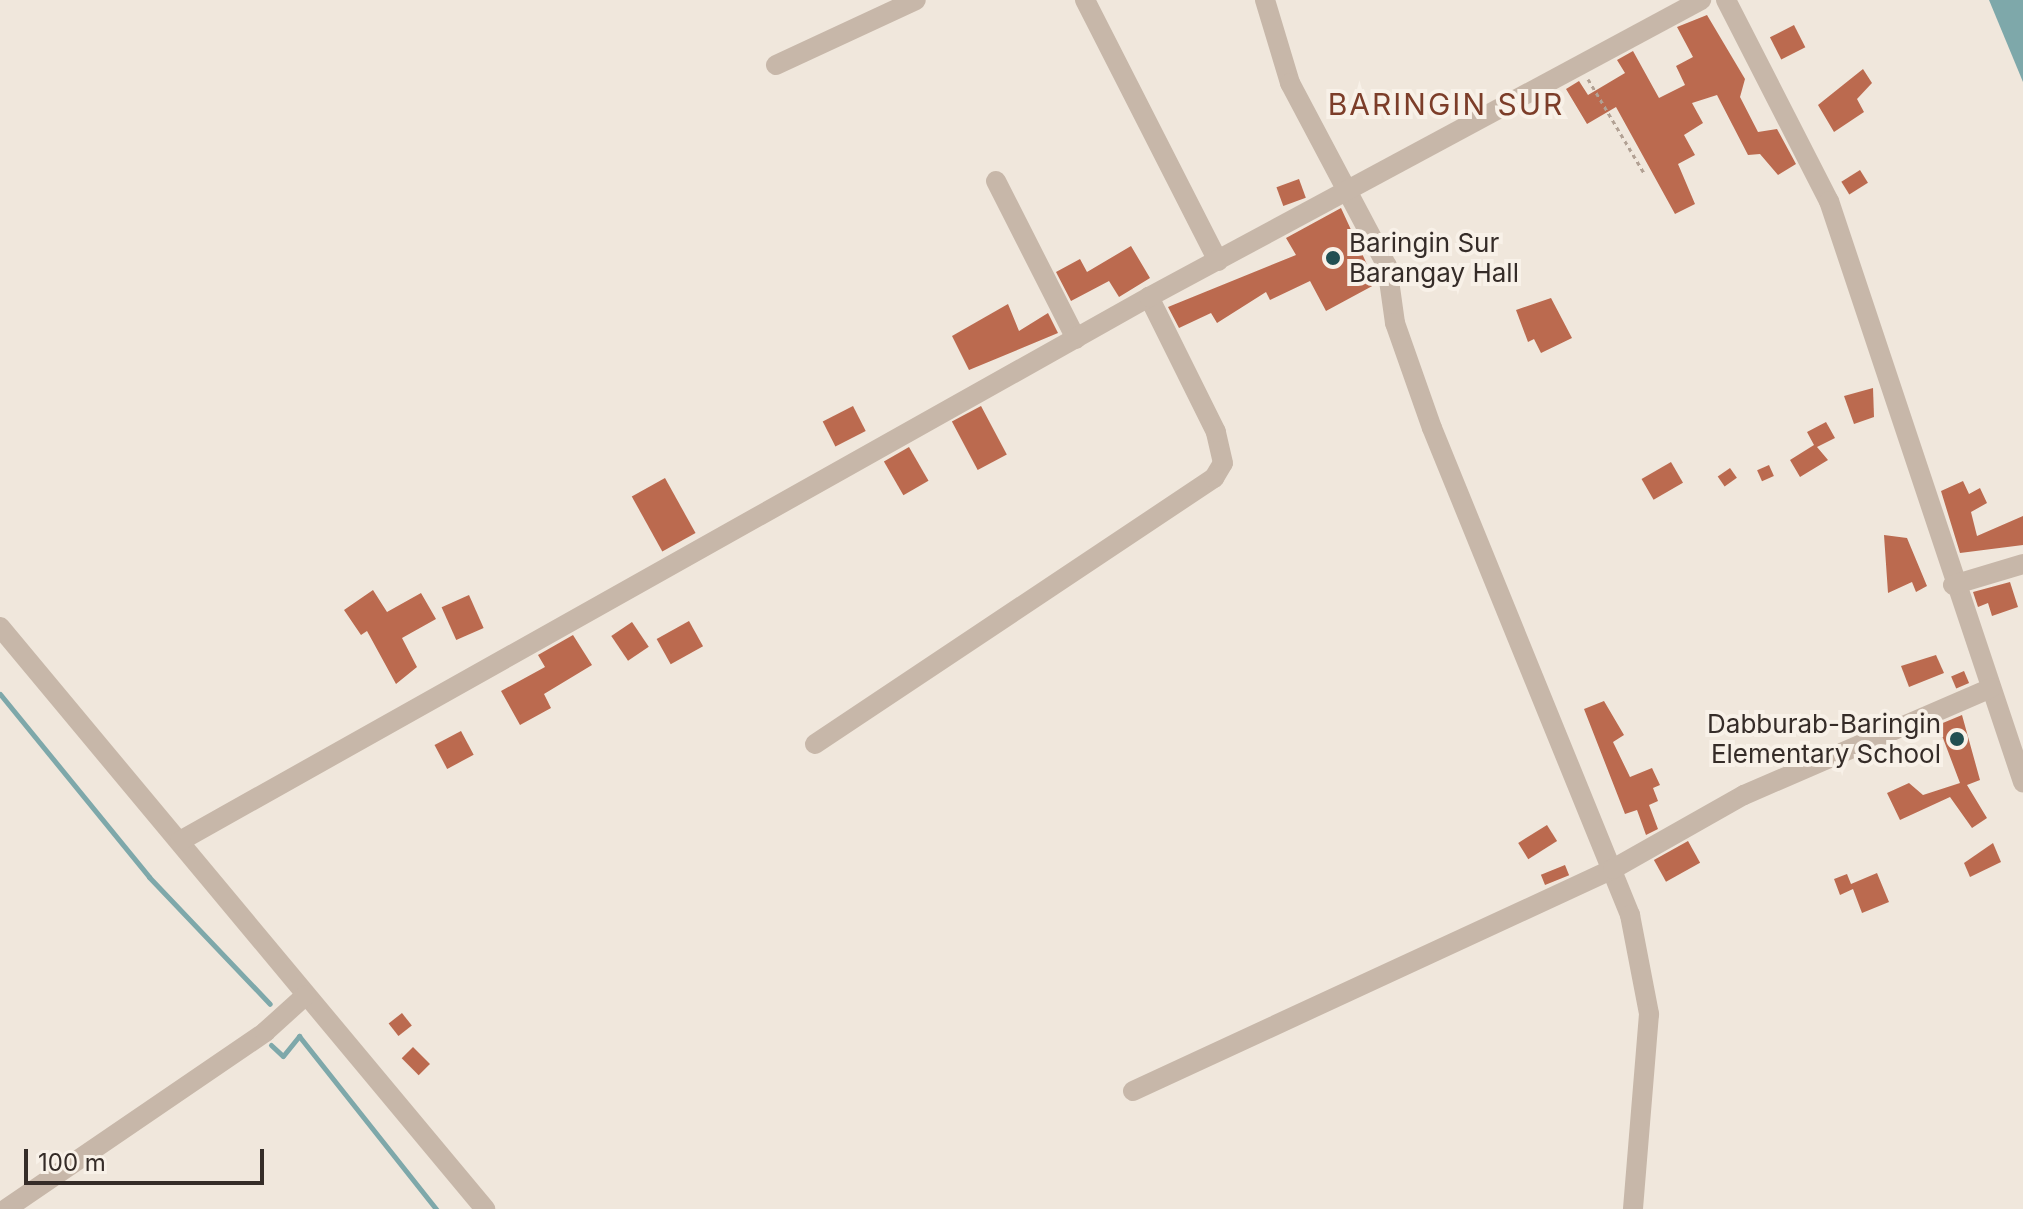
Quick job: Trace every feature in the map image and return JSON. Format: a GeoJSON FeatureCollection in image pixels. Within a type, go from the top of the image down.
{"type":"FeatureCollection","features":[{"type":"Feature","properties":{"kind":"street"},"geometry":{"type":"LineString","coordinates":[[776,65],[916,0]]}},
{"type":"Feature","properties":{"kind":"street"},"geometry":{"type":"LineString","coordinates":[[1085,0],[1218,261]]}},
{"type":"Feature","properties":{"kind":"street"},"geometry":{"type":"LineString","coordinates":[[1265,0],[1290,83],[1345,192],[1387,266],[1395,323],[1432,428],[1613,869],[1647,979],[1649,1014],[1633,1209]]}},
{"type":"Feature","properties":{"kind":"street"},"geometry":{"type":"LineString","coordinates":[[180,841],[1149,297],[1701,0]]}},
{"type":"Feature","properties":{"kind":"street"},"geometry":{"type":"LineString","coordinates":[[1726,0],[1781,95],[1829,201],[1953,585],[2023,782]]}},
{"type":"Feature","properties":{"kind":"street"},"geometry":{"type":"LineString","coordinates":[[996,181],[1076,339]]}},
{"type":"Feature","properties":{"kind":"street"},"geometry":{"type":"LineString","coordinates":[[815,744],[1214,478],[1223,463],[1216,432],[1149,297]]}},
{"type":"Feature","properties":{"kind":"street"},"geometry":{"type":"LineString","coordinates":[[1953,585],[2023,564]]}},
{"type":"Feature","properties":{"kind":"street"},"geometry":{"type":"LineString","coordinates":[[0,627],[485,1209]]}},
{"type":"Feature","properties":{"kind":"street"},"geometry":{"type":"LineString","coordinates":[[1133,1091],[1613,869],[1744,795],[1991,688]]}},
{"type":"Feature","properties":{"kind":"street"},"geometry":{"type":"LineString","coordinates":[[6,1209],[265,1032],[306,995]]}},
{"type":"Feature","properties":{"kind":"path"},"geometry":{"type":"LineString","coordinates":[[1581,65],[1644,173]]}},
{"type":"Feature","properties":{"kind":"water"},"geometry":{"type":"Polygon","coordinates":[[[1989,0],[2023,0],[2023,82],[1989,0]]]}},
{"type":"Feature","properties":{"kind":"building"},"geometry":{"type":"Polygon","coordinates":[[[1707,15],[1745,79],[1740,97],[1758,132],[1777,129],[1796,164],[1778,175],[1760,154],[1748,155],[1717,95],[1692,103],[1703,123],[1684,135],[1695,155],[1678,164],[1695,204],[1675,214],[1616,107],[1587,124],[1566,89],[1579,81],[1588,95],[1625,73],[1617,60],[1633,51],[1659,98],[1685,85],[1676,66],[1693,57],[1677,27],[1707,15]]]}},
{"type":"Feature","properties":{"kind":"building"},"geometry":{"type":"Polygon","coordinates":[[[1794,25],[1805,47],[1781,60],[1770,37],[1794,25]]]}},
{"type":"Feature","properties":{"kind":"building"},"geometry":{"type":"Polygon","coordinates":[[[1863,69],[1872,83],[1857,99],[1864,112],[1834,132],[1818,105],[1863,69]]]}},
{"type":"Feature","properties":{"kind":"building"},"geometry":{"type":"Polygon","coordinates":[[[1860,170],[1868,183],[1849,194],[1841,182],[1860,170]]]}},
{"type":"Feature","properties":{"kind":"building"},"geometry":{"type":"Polygon","coordinates":[[[1299,179],[1306,198],[1283,206],[1276,187],[1299,179]]]}},
{"type":"Feature","properties":{"kind":"building"},"geometry":{"type":"Polygon","coordinates":[[[1341,208],[1376,284],[1326,311],[1310,281],[1270,300],[1266,292],[1217,323],[1211,313],[1179,328],[1168,307],[1296,255],[1286,238],[1341,208]]]}},
{"type":"Feature","properties":{"kind":"building"},"geometry":{"type":"Polygon","coordinates":[[[1131,246],[1150,278],[1119,297],[1109,281],[1071,301],[1056,272],[1080,259],[1087,272],[1131,246]]]}},
{"type":"Feature","properties":{"kind":"building"},"geometry":{"type":"Polygon","coordinates":[[[1551,298],[1572,338],[1541,353],[1534,339],[1528,342],[1516,310],[1551,298]]]}},
{"type":"Feature","properties":{"kind":"building"},"geometry":{"type":"Polygon","coordinates":[[[1008,304],[1019,331],[1048,313],[1058,333],[969,370],[952,336],[1008,304]]]}},
{"type":"Feature","properties":{"kind":"building"},"geometry":{"type":"Polygon","coordinates":[[[1873,388],[1874,417],[1854,424],[1844,396],[1873,388]]]}},
{"type":"Feature","properties":{"kind":"building"},"geometry":{"type":"Polygon","coordinates":[[[853,406],[866,431],[835,446],[823,421],[853,406]]]}},
{"type":"Feature","properties":{"kind":"building"},"geometry":{"type":"Polygon","coordinates":[[[981,406],[1007,455],[978,470],[952,421],[981,406]]]}},
{"type":"Feature","properties":{"kind":"building"},"geometry":{"type":"Polygon","coordinates":[[[1826,422],[1835,438],[1817,447],[1828,460],[1800,477],[1790,460],[1814,445],[1807,432],[1826,422]]]}},
{"type":"Feature","properties":{"kind":"building"},"geometry":{"type":"Polygon","coordinates":[[[909,447],[928,481],[903,495],[884,462],[909,447]]]}},
{"type":"Feature","properties":{"kind":"building"},"geometry":{"type":"Polygon","coordinates":[[[1671,462],[1683,483],[1654,500],[1642,479],[1671,462]]]}},
{"type":"Feature","properties":{"kind":"building"},"geometry":{"type":"Polygon","coordinates":[[[1769,465],[1774,476],[1762,481],[1757,470],[1769,465]]]}},
{"type":"Feature","properties":{"kind":"building"},"geometry":{"type":"Polygon","coordinates":[[[1730,468],[1737,478],[1725,486],[1718,477],[1730,468]]]}},
{"type":"Feature","properties":{"kind":"building"},"geometry":{"type":"Polygon","coordinates":[[[665,478],[696,533],[662,552],[632,496],[665,478]]]}},
{"type":"Feature","properties":{"kind":"building"},"geometry":{"type":"Polygon","coordinates":[[[1963,481],[1969,494],[1980,488],[1987,503],[1971,512],[1977,536],[2023,516],[2023,545],[1960,553],[1941,491],[1963,481]]]}},
{"type":"Feature","properties":{"kind":"building"},"geometry":{"type":"Polygon","coordinates":[[[1884,535],[1907,538],[1927,586],[1916,592],[1912,582],[1888,593],[1884,535]]]}},
{"type":"Feature","properties":{"kind":"building"},"geometry":{"type":"Polygon","coordinates":[[[2010,582],[2018,607],[1992,616],[1988,603],[1978,607],[1973,592],[2010,582]]]}},
{"type":"Feature","properties":{"kind":"building"},"geometry":{"type":"Polygon","coordinates":[[[373,590],[387,612],[421,593],[436,619],[402,638],[417,667],[396,684],[367,631],[361,635],[344,610],[373,590]]]}},
{"type":"Feature","properties":{"kind":"building"},"geometry":{"type":"Polygon","coordinates":[[[469,595],[484,628],[456,640],[442,607],[469,595]]]}},
{"type":"Feature","properties":{"kind":"building"},"geometry":{"type":"Polygon","coordinates":[[[689,621],[703,646],[671,664],[657,639],[689,621]]]}},
{"type":"Feature","properties":{"kind":"building"},"geometry":{"type":"Polygon","coordinates":[[[632,622],[649,647],[628,661],[611,636],[632,622]]]}},
{"type":"Feature","properties":{"kind":"building"},"geometry":{"type":"Polygon","coordinates":[[[573,635],[592,665],[544,694],[551,708],[520,725],[501,691],[545,667],[538,655],[573,635]]]}},
{"type":"Feature","properties":{"kind":"building"},"geometry":{"type":"Polygon","coordinates":[[[1936,655],[1944,673],[1909,687],[1901,666],[1936,655]]]}},
{"type":"Feature","properties":{"kind":"building"},"geometry":{"type":"Polygon","coordinates":[[[1964,671],[1969,683],[1956,688],[1951,676],[1964,671]]]}},
{"type":"Feature","properties":{"kind":"building"},"geometry":{"type":"Polygon","coordinates":[[[1604,701],[1624,735],[1613,742],[1630,777],[1652,768],[1660,785],[1653,788],[1658,801],[1649,805],[1658,829],[1646,835],[1637,810],[1625,814],[1584,709],[1604,701]]]}},
{"type":"Feature","properties":{"kind":"building"},"geometry":{"type":"Polygon","coordinates":[[[1962,715],[1980,780],[1967,785],[1987,818],[1972,828],[1950,797],[1900,820],[1887,793],[1909,783],[1923,795],[1960,783],[1938,725],[1962,715]]]}},
{"type":"Feature","properties":{"kind":"building"},"geometry":{"type":"Polygon","coordinates":[[[461,731],[474,755],[447,769],[435,745],[461,731]]]}},
{"type":"Feature","properties":{"kind":"building"},"geometry":{"type":"Polygon","coordinates":[[[1547,825],[1557,841],[1528,859],[1518,843],[1547,825]]]}},
{"type":"Feature","properties":{"kind":"building"},"geometry":{"type":"Polygon","coordinates":[[[1688,841],[1700,863],[1666,882],[1654,860],[1688,841]]]}},
{"type":"Feature","properties":{"kind":"building"},"geometry":{"type":"Polygon","coordinates":[[[1993,843],[2001,862],[1970,877],[1964,863],[1993,843]]]}},
{"type":"Feature","properties":{"kind":"building"},"geometry":{"type":"Polygon","coordinates":[[[1565,865],[1569,875],[1545,885],[1541,875],[1565,865]]]}},
{"type":"Feature","properties":{"kind":"building"},"geometry":{"type":"Polygon","coordinates":[[[1877,873],[1889,902],[1862,913],[1853,889],[1840,895],[1834,879],[1847,874],[1851,884],[1877,873]]]}},
{"type":"Feature","properties":{"kind":"building"},"geometry":{"type":"Polygon","coordinates":[[[402,1013],[412,1026],[398,1036],[389,1023],[402,1013]]]}},
{"type":"Feature","properties":{"kind":"building"},"geometry":{"type":"Polygon","coordinates":[[[413,1047],[430,1064],[419,1075],[402,1058],[413,1047]]]}},
{"type":"Feature","properties":{"kind":"waterway"},"geometry":{"type":"LineString","coordinates":[[0,694],[149,877],[270,1004]]}},
{"type":"Feature","properties":{"kind":"waterway"},"geometry":{"type":"LineString","coordinates":[[271,1045],[283,1056],[299,1036],[436,1209]]}},
{"type":"Feature","properties":{"kind":"place","name":"Baringin Sur Barangay Hall"},"geometry":{"type":"Point","coordinates":[1333,258]}},
{"type":"Feature","properties":{"kind":"place","name":"Dabburab-Baringin Elementary School"},"geometry":{"type":"Point","coordinates":[1957,739]}},
{"type":"Feature","properties":{"kind":"district","name":"BARINGIN SUR"},"geometry":{"type":"Point","coordinates":[1446,104]}}]}
